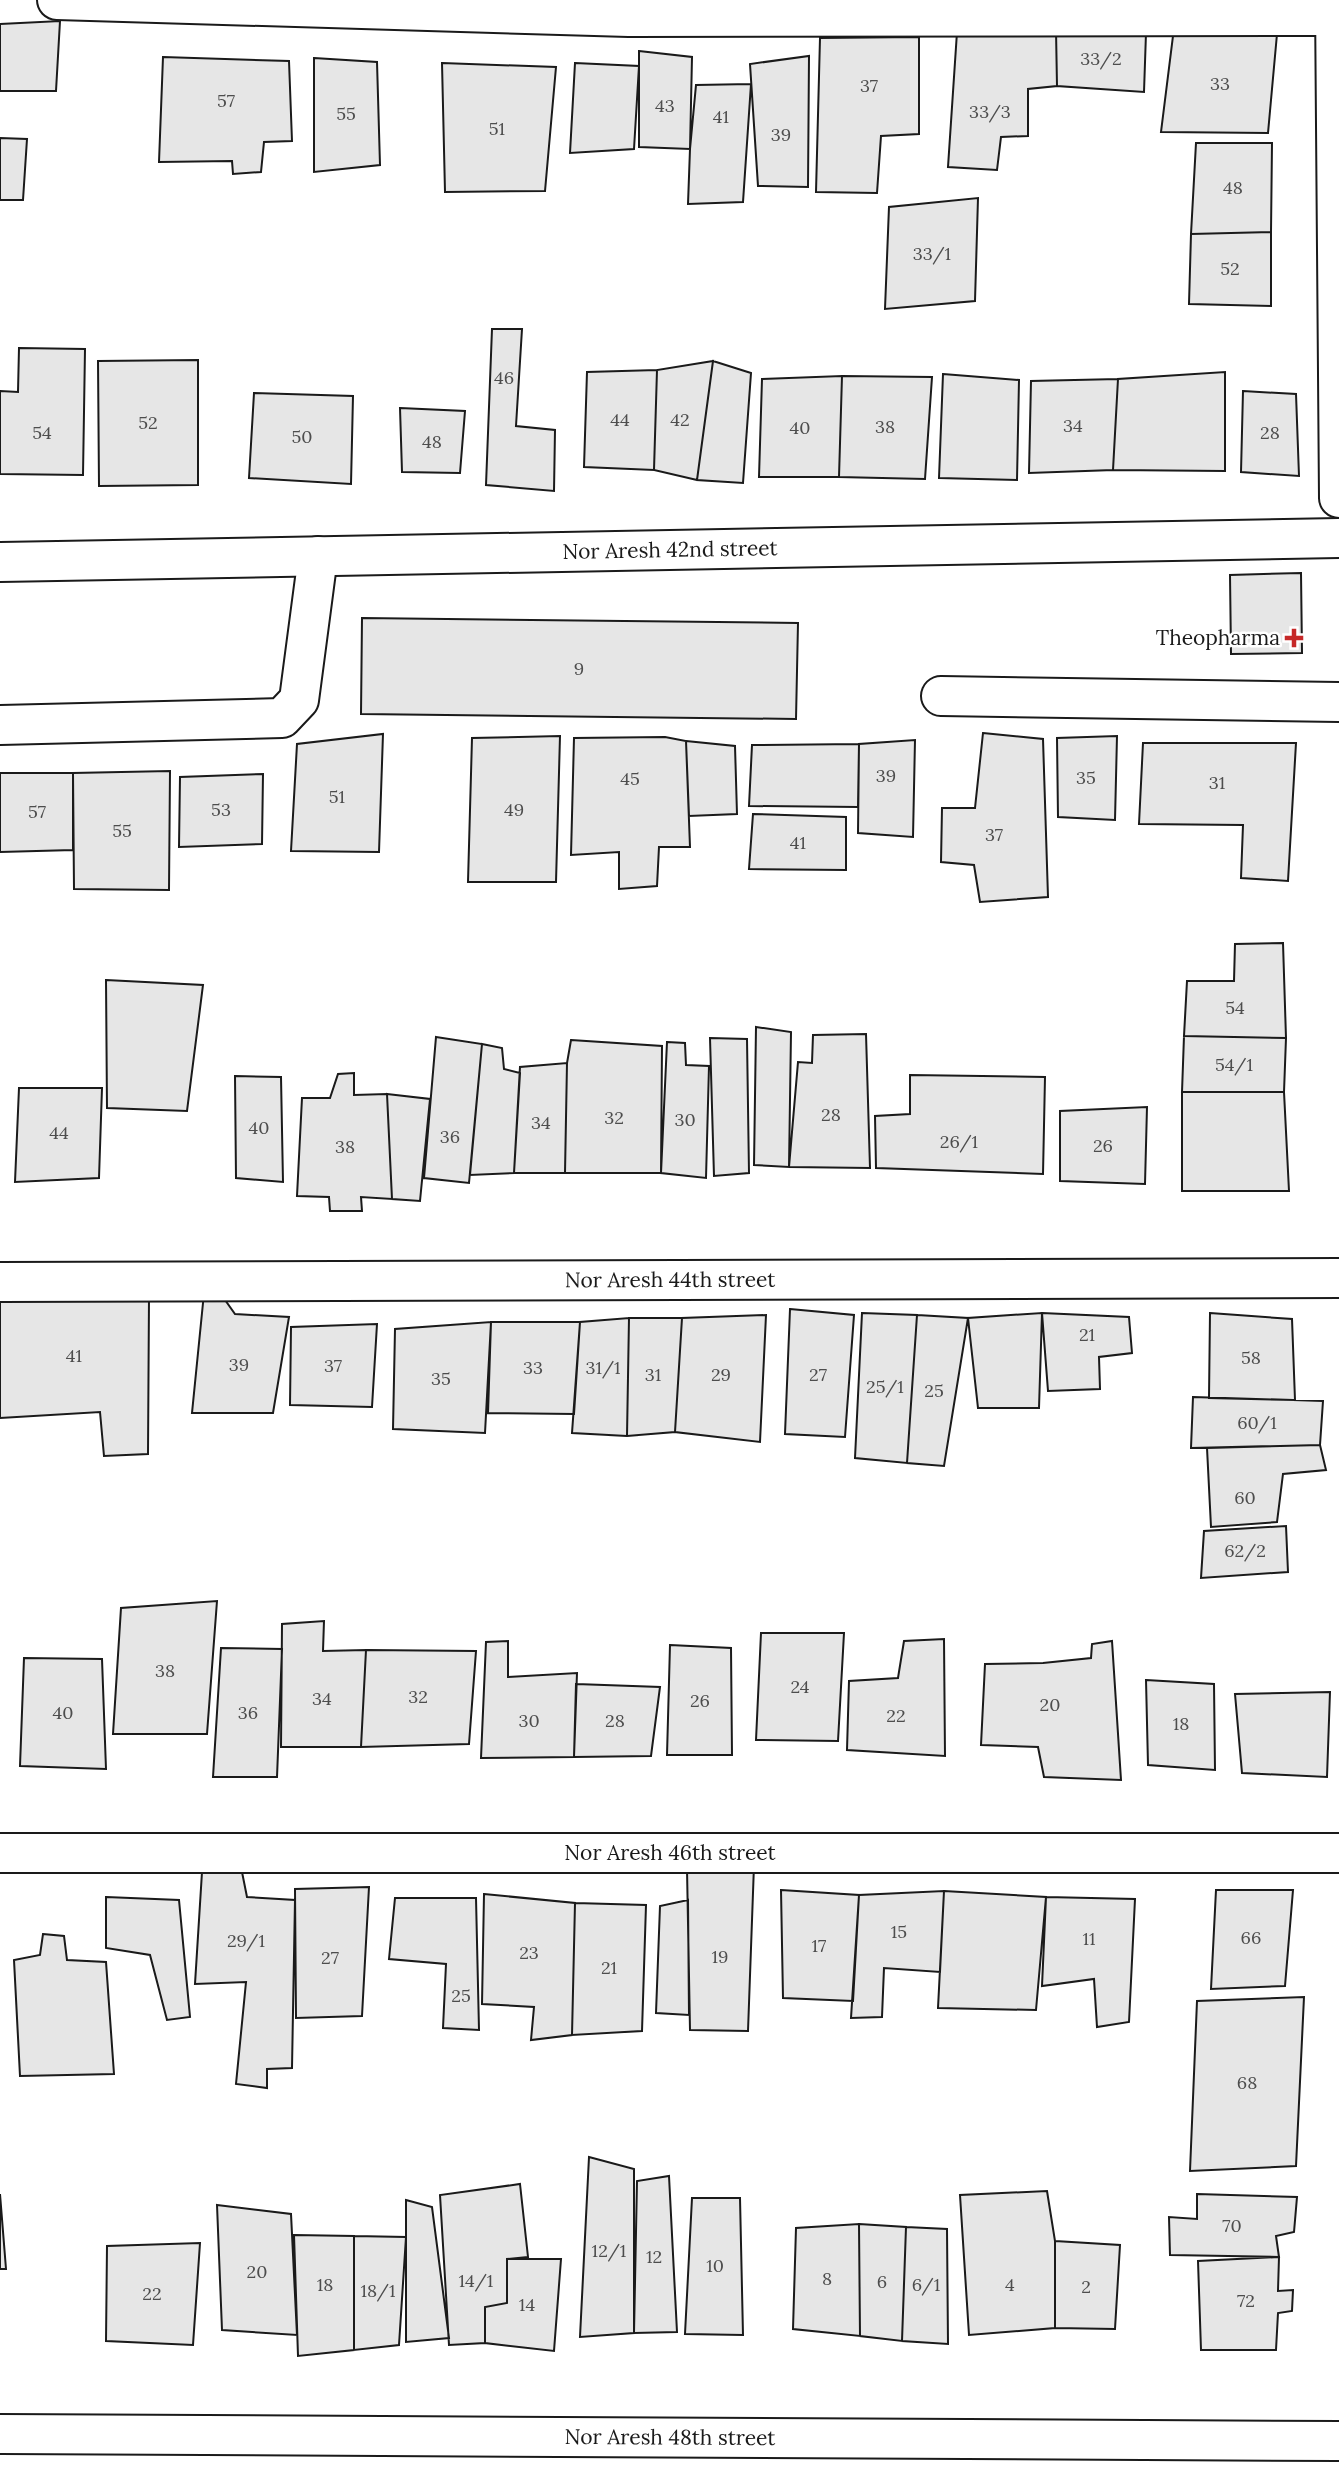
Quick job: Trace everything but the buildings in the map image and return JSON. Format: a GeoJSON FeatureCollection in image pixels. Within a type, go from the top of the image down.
{"type":"FeatureCollection","features":[{"type":"Feature","properties":{"kind":"street"},"geometry":{"type":"LineString","coordinates":[[57,0],[629,17],[1336,11],[1339,499]]}},
{"type":"Feature","properties":{"kind":"street","name":"Nor Aresh 42nd street"},"geometry":{"type":"LineString","coordinates":[[0,562],[1339,538]]}},
{"type":"Feature","properties":{"kind":"street"},"geometry":{"type":"LineString","coordinates":[[0,725],[282,718],[299,700],[318,556]]}},
{"type":"Feature","properties":{"kind":"street"},"geometry":{"type":"LineString","coordinates":[[942,696],[1339,702]]}},
{"type":"Feature","properties":{"kind":"street","name":"Nor Aresh 44th street"},"geometry":{"type":"LineString","coordinates":[[0,1282],[1339,1278]]}},
{"type":"Feature","properties":{"kind":"street","name":"Nor Aresh 46th street"},"geometry":{"type":"LineString","coordinates":[[0,1853],[1339,1853]]}},
{"type":"Feature","properties":{"kind":"street","name":"Nor Aresh 48th street"},"geometry":{"type":"LineString","coordinates":[[0,2434],[1339,2441]]}},
{"type":"Feature","properties":{"kind":"place","name":"Theopharma"},"geometry":{"type":"Point","coordinates":[1294,638]}}]}
